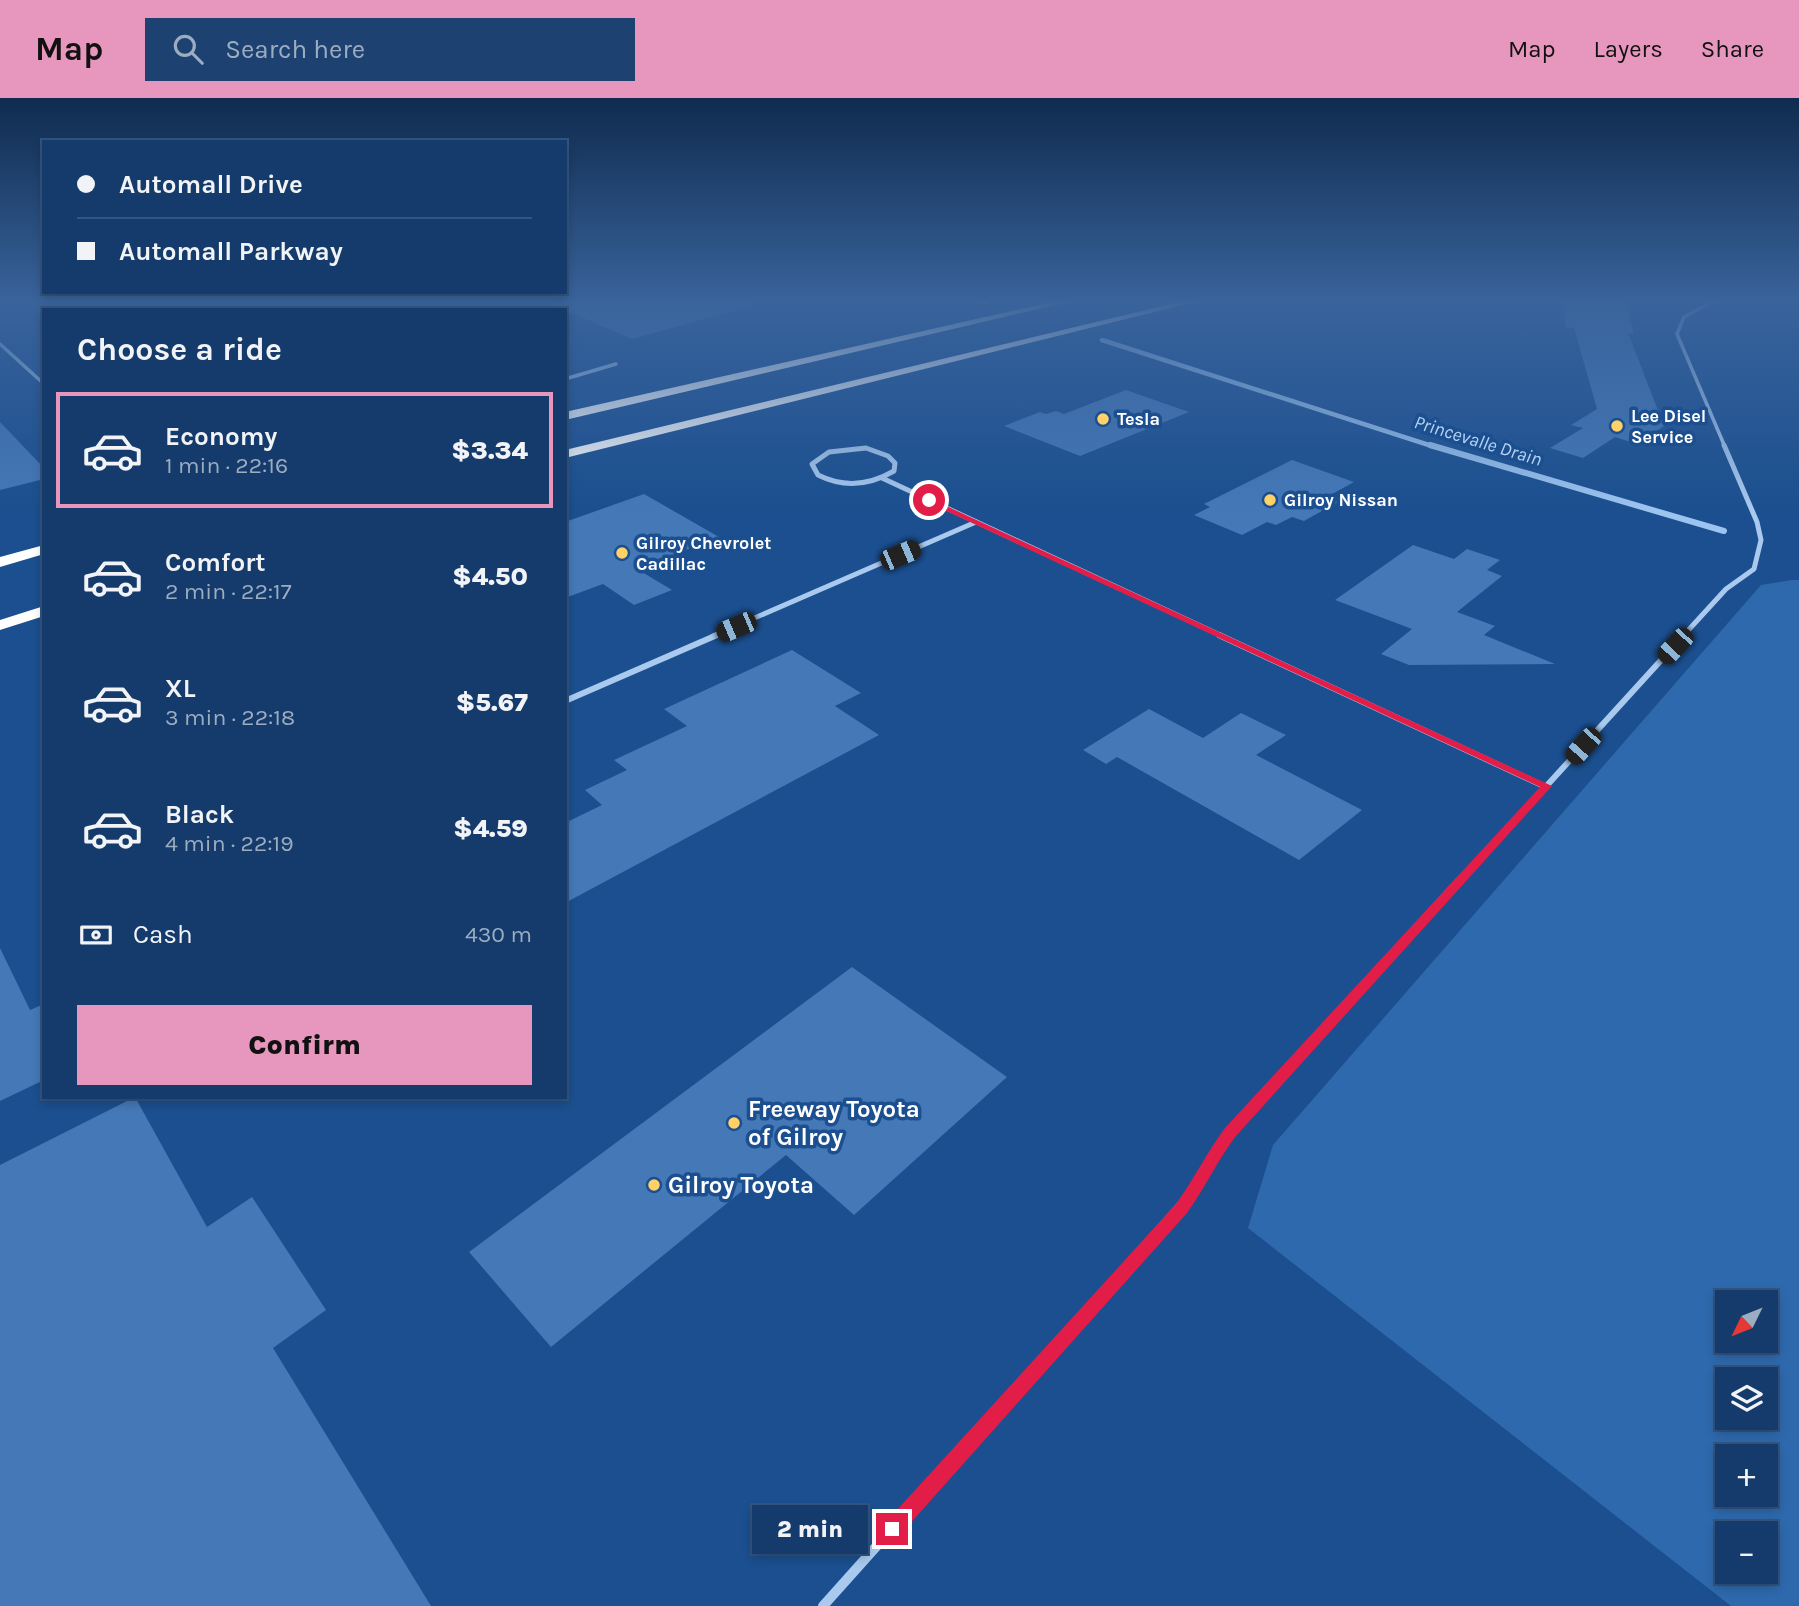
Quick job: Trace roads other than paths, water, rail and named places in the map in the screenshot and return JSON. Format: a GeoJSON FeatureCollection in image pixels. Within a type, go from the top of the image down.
{"type":"FeatureCollection","features":[{"type":"Feature","properties":{"kind":"highway"},"geometry":{"type":"LineString","coordinates":[[567,416],[769,369]]}},
{"type":"Feature","properties":{"kind":"highway"},"geometry":{"type":"LineString","coordinates":[[567,454],[913,369]]}},
{"type":"Feature","properties":{"kind":"highway"},"geometry":{"type":"LineString","coordinates":[[0,562],[42,550]]}},
{"type":"Feature","properties":{"kind":"highway"},"geometry":{"type":"LineString","coordinates":[[0,610],[42,598]]}},
{"type":"Feature","properties":{"kind":"highway"},"geometry":{"type":"LineString","coordinates":[[0,625],[42,612]]}},
{"type":"Feature","properties":{"kind":"street"},"geometry":{"type":"LineString","coordinates":[[28,369],[42,382]]}},
{"type":"Feature","properties":{"kind":"street"},"geometry":{"type":"LineString","coordinates":[[567,378],[598,369]]}},
{"type":"Feature","properties":{"kind":"street"},"geometry":{"type":"LineString","coordinates":[[823,1606],[1181,1209],[1197,1186],[1209,1160],[1230,1132],[1726,589],[1748,575],[1757,561],[1761,540],[1757,522],[1692,369]]}},
{"type":"Feature","properties":{"kind":"street"},"geometry":{"type":"LineString","coordinates":[[883,478],[894,471],[895,463],[890,456],[872,450],[831,452],[812,464],[818,475],[835,482],[859,483],[883,478],[1546,786]]}},
{"type":"Feature","properties":{"kind":"street"},"geometry":{"type":"LineString","coordinates":[[567,700],[976,522]]}},
{"type":"Feature","properties":{"kind":"waterway","name":"Princevalle Drain"},"geometry":{"type":"LineString","coordinates":[[1193,369],[1435,447]]}},
{"type":"Feature","properties":{"kind":"waterway","name":"Princevalle Drain"},"geometry":{"type":"LineString","coordinates":[[1430,445],[1724,531]]}},
{"type":"Feature","properties":{"kind":"place","name":"Tesla"},"geometry":{"type":"Point","coordinates":[1103,419]}},
{"type":"Feature","properties":{"kind":"place","name":"Lee Disel Service"},"geometry":{"type":"Point","coordinates":[1617,426]}},
{"type":"Feature","properties":{"kind":"place","name":"Gilroy Nissan"},"geometry":{"type":"Point","coordinates":[1270,500]}},
{"type":"Feature","properties":{"kind":"place","name":"Gilroy Chevrolet Cadillac"},"geometry":{"type":"Point","coordinates":[622,553]}},
{"type":"Feature","properties":{"kind":"place","name":"Freeway Toyota of Gilroy"},"geometry":{"type":"Point","coordinates":[734,1123]}},
{"type":"Feature","properties":{"kind":"place","name":"Gilroy Toyota"},"geometry":{"type":"Point","coordinates":[654,1185]}}]}
